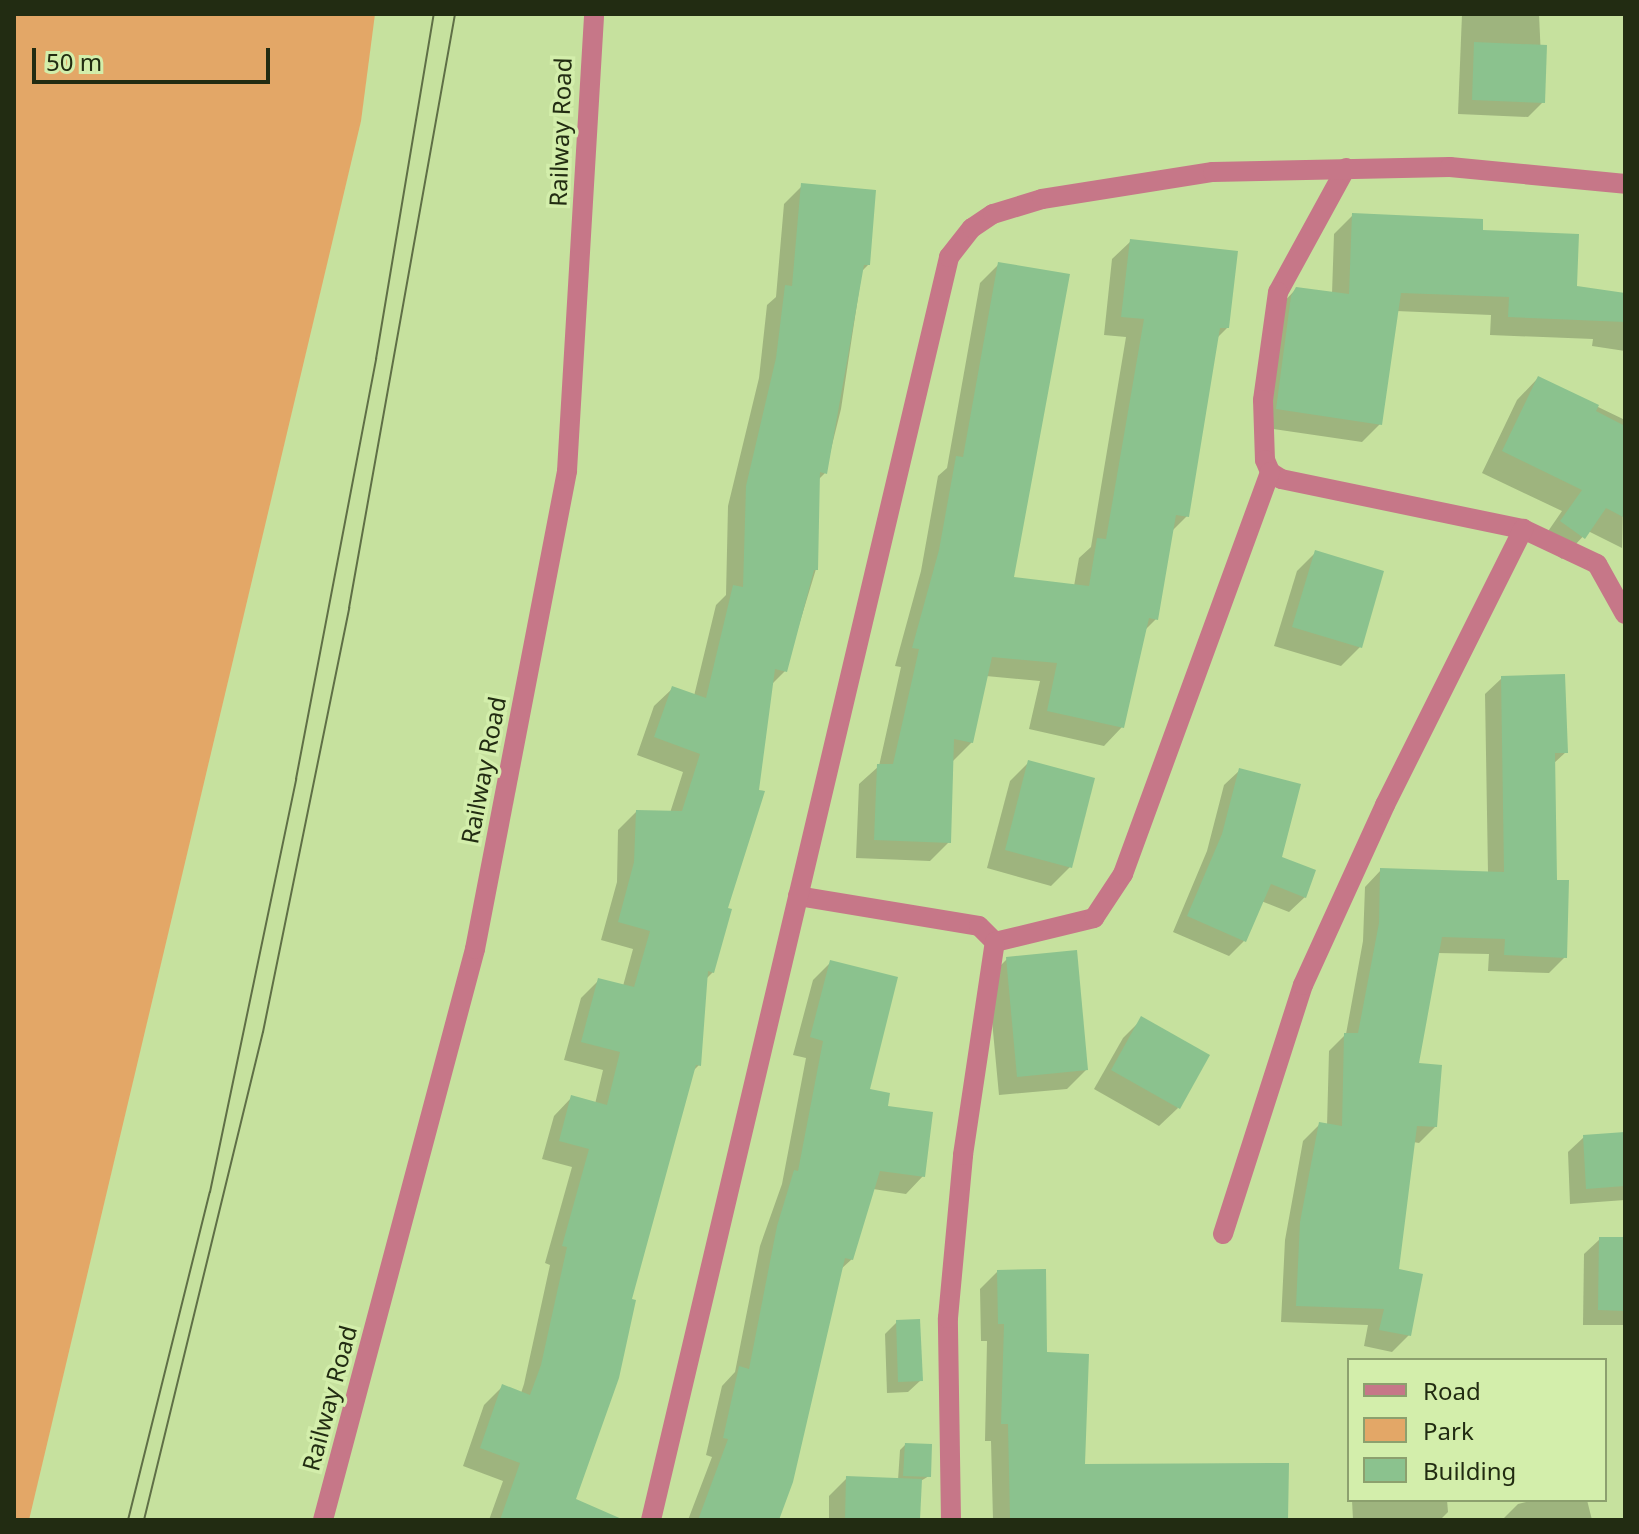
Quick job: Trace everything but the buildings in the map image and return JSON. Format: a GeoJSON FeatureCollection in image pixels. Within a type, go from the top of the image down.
{"type":"FeatureCollection","features":[{"type":"Feature","properties":{"kind":"street","name":"Railway Road"},"geometry":{"type":"LineString","coordinates":[[323,1520],[475,949],[567,471],[594,14]]}},
{"type":"Feature","properties":{"kind":"street"},"geometry":{"type":"LineString","coordinates":[[651,1520],[949,257],[972,228],[993,214],[1042,199],[1213,172],[1450,167],[1625,184]]}},
{"type":"Feature","properties":{"kind":"street"},"geometry":{"type":"LineString","coordinates":[[1346,168],[1278,292],[1263,400],[1265,460],[1270,472],[1281,479],[1523,529],[1597,564],[1625,614]]}},
{"type":"Feature","properties":{"kind":"street"},"geometry":{"type":"LineString","coordinates":[[995,942],[1094,918],[1123,874],[1270,472]]}},
{"type":"Feature","properties":{"kind":"street"},"geometry":{"type":"LineString","coordinates":[[1223,1234],[1303,985],[1385,805],[1523,529]]}},
{"type":"Feature","properties":{"kind":"street"},"geometry":{"type":"LineString","coordinates":[[798,896],[979,926],[995,942]]}},
{"type":"Feature","properties":{"kind":"street"},"geometry":{"type":"LineString","coordinates":[[951,1520],[948,1318],[963,1155],[995,942]]}},
{"type":"Feature","properties":{"kind":"green space"},"geometry":{"type":"Polygon","coordinates":[[[14,14],[375,14],[361,121],[29,1520],[14,1520],[14,14]]]}},
{"type":"Feature","properties":{"kind":"tram line"},"geometry":{"type":"LineString","coordinates":[[128,1520],[210,1192],[296,779],[376,359],[434,14]]}},
{"type":"Feature","properties":{"kind":"tram line"},"geometry":{"type":"LineString","coordinates":[[144,1520],[263,1032],[349,608],[455,14]]}}]}
